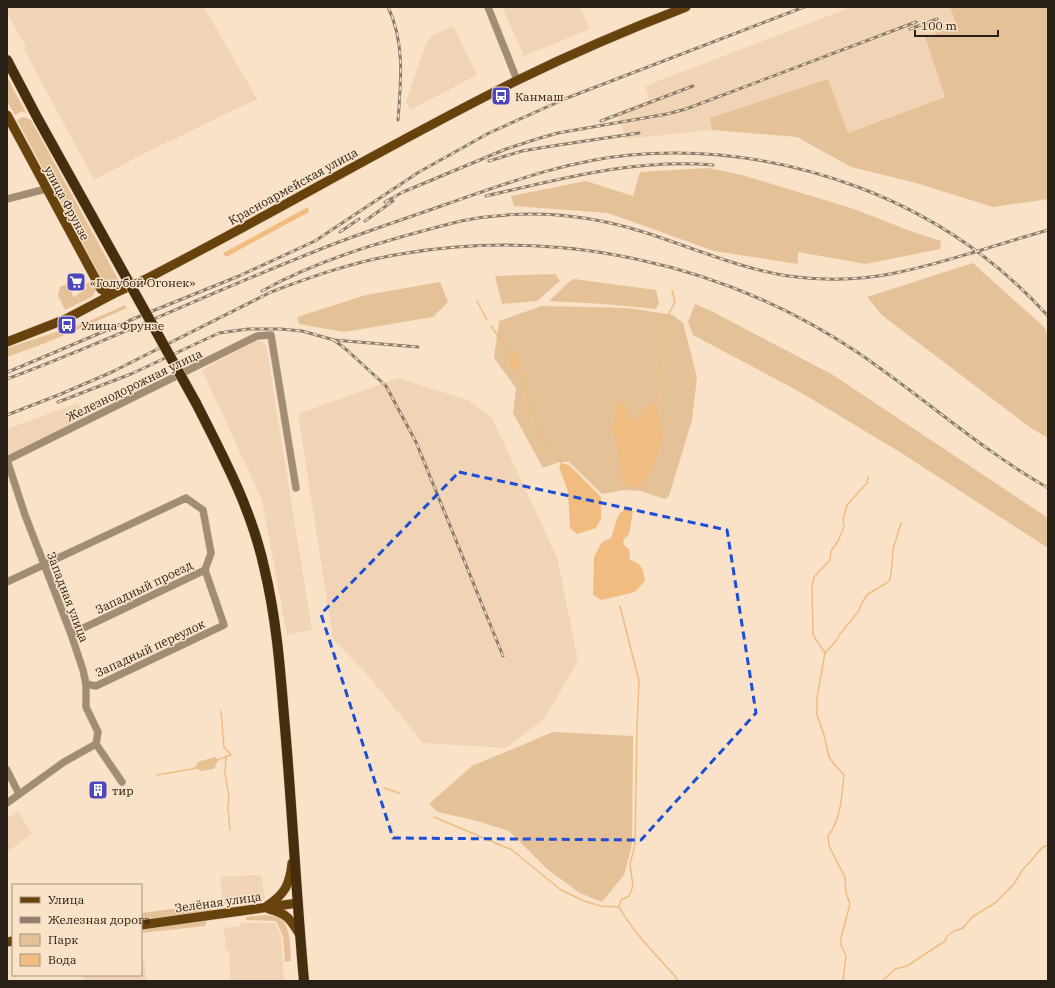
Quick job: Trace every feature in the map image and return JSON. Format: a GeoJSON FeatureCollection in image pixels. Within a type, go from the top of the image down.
{"type":"FeatureCollection","features":[{"type":"Feature","properties":{"kind":"highway"},"geometry":{"type":"LineString","coordinates":[[7,60],[38,119],[196,403],[232,475],[250,518],[264,566],[273,612],[280,665],[304,981]]}},
{"type":"Feature","properties":{"kind":"main road","name":"Красноармейская улица"},"geometry":{"type":"LineString","coordinates":[[7,342],[66,319],[179,262],[373,156],[517,80],[566,57],[686,7]]}},
{"type":"Feature","properties":{"kind":"main road","name":"улица Фрунзе"},"geometry":{"type":"LineString","coordinates":[[7,115],[101,288]]}},
{"type":"Feature","properties":{"kind":"main road"},"geometry":{"type":"LineString","coordinates":[[90,306],[98,297],[101,288],[107,293],[114,294]]}},
{"type":"Feature","properties":{"kind":"main road"},"geometry":{"type":"LineString","coordinates":[[264,908],[281,896],[289,882],[294,843]]}},
{"type":"Feature","properties":{"kind":"main road","name":"Зелёная улица"},"geometry":{"type":"LineString","coordinates":[[142,925],[298,903]]}},
{"type":"Feature","properties":{"kind":"main road"},"geometry":{"type":"LineString","coordinates":[[264,908],[275,910],[287,916],[300,934]]}},
{"type":"Feature","properties":{"kind":"street"},"geometry":{"type":"LineString","coordinates":[[488,7],[517,80]]}},
{"type":"Feature","properties":{"kind":"street"},"geometry":{"type":"LineString","coordinates":[[7,199],[46,189]]}},
{"type":"Feature","properties":{"kind":"street","name":"Железнодорожная улица"},"geometry":{"type":"LineString","coordinates":[[7,460],[257,336],[271,335],[296,488]]}},
{"type":"Feature","properties":{"kind":"street","name":"Западная улица"},"geometry":{"type":"LineString","coordinates":[[7,460],[25,515],[71,634],[83,670],[86,684],[86,706],[98,732],[96,744]]}},
{"type":"Feature","properties":{"kind":"street"},"geometry":{"type":"LineString","coordinates":[[7,582],[186,498],[203,510],[211,553],[205,570]]}},
{"type":"Feature","properties":{"kind":"street","name":"Западный переулок"},"geometry":{"type":"LineString","coordinates":[[86,684],[96,686],[224,625],[205,570]]}},
{"type":"Feature","properties":{"kind":"street","name":"Западный проезд"},"geometry":{"type":"LineString","coordinates":[[71,634],[205,570]]}},
{"type":"Feature","properties":{"kind":"street"},"geometry":{"type":"LineString","coordinates":[[7,803],[64,762],[96,744],[122,782]]}},
{"type":"Feature","properties":{"kind":"street"},"geometry":{"type":"LineString","coordinates":[[7,770],[19,794]]}},
{"type":"Feature","properties":{"kind":"highlighted area"},"geometry":{"type":"Polygon","coordinates":[[[459,472],[727,530],[756,713],[641,840],[393,838],[321,614],[459,472]]]}},
{"type":"Feature","properties":{"kind":"shaded area"},"geometry":{"type":"Polygon","coordinates":[[[7,7],[204,7],[257,99],[143,154],[94,180],[24,49],[26,47],[7,13],[7,7]]]}},
{"type":"Feature","properties":{"kind":"shaded area"},"geometry":{"type":"Polygon","coordinates":[[[502,7],[580,7],[590,29],[524,56],[502,7]]]}},
{"type":"Feature","properties":{"kind":"shaded area"},"geometry":{"type":"Polygon","coordinates":[[[852,7],[950,7],[957,26],[925,37],[945,97],[848,133],[711,118],[712,130],[626,139],[617,112],[649,100],[645,86],[852,7]]]}},
{"type":"Feature","properties":{"kind":"shaded area"},"geometry":{"type":"Polygon","coordinates":[[[453,26],[477,75],[410,110],[406,101],[426,44],[432,35],[453,26]]]}},
{"type":"Feature","properties":{"kind":"shaded area"},"geometry":{"type":"Polygon","coordinates":[[[258,340],[266,345],[312,630],[287,635],[262,500],[202,370],[258,340]]]}},
{"type":"Feature","properties":{"kind":"shaded area"},"geometry":{"type":"Polygon","coordinates":[[[398,378],[468,400],[491,416],[557,557],[578,660],[545,718],[506,748],[423,743],[371,679],[333,639],[298,414],[398,378]]]}},
{"type":"Feature","properties":{"kind":"shaded area"},"geometry":{"type":"Polygon","coordinates":[[[78,403],[84,418],[7,456],[7,429],[78,403]]]}},
{"type":"Feature","properties":{"kind":"shaded area"},"geometry":{"type":"Polygon","coordinates":[[[18,811],[32,834],[7,852],[7,819],[18,811]]]}},
{"type":"Feature","properties":{"kind":"shaded area"},"geometry":{"type":"Polygon","coordinates":[[[254,875],[262,877],[265,899],[224,905],[220,877],[254,875]]]}},
{"type":"Feature","properties":{"kind":"shaded area"},"geometry":{"type":"Polygon","coordinates":[[[241,923],[275,923],[281,937],[284,981],[231,981],[229,951],[226,951],[224,928],[240,926],[241,923]]]}},
{"type":"Feature","properties":{"kind":"shaded area"},"geometry":{"type":"Polygon","coordinates":[[[142,961],[144,961],[147,981],[84,981],[83,976],[142,976],[142,961]]]}},
{"type":"Feature","properties":{"kind":"green space"},"geometry":{"type":"Polygon","coordinates":[[[950,7],[1048,7],[1048,199],[993,207],[916,183],[851,167],[797,137],[712,130],[710,118],[828,79],[848,133],[945,97],[925,37],[957,26],[950,7]]]}},
{"type":"Feature","properties":{"kind":"green space"},"geometry":{"type":"Polygon","coordinates":[[[7,77],[26,113],[22,111],[15,115],[7,101],[7,77]]]}},
{"type":"Feature","properties":{"kind":"green space"},"geometry":{"type":"Polygon","coordinates":[[[23,117],[31,120],[119,281],[118,286],[112,289],[105,285],[17,120],[23,117]]]}},
{"type":"Feature","properties":{"kind":"green space"},"geometry":{"type":"Polygon","coordinates":[[[708,168],[742,175],[854,209],[913,232],[941,241],[940,249],[866,264],[798,252],[798,264],[714,251],[608,213],[514,206],[511,196],[586,181],[633,196],[640,172],[708,168]]]}},
{"type":"Feature","properties":{"kind":"green space"},"geometry":{"type":"Polygon","coordinates":[[[973,263],[1045,328],[1048,337],[1048,438],[1031,428],[883,316],[867,297],[973,263]]]}},
{"type":"Feature","properties":{"kind":"green space"},"geometry":{"type":"Polygon","coordinates":[[[555,274],[560,281],[537,301],[502,304],[495,276],[555,274]]]}},
{"type":"Feature","properties":{"kind":"green space"},"geometry":{"type":"Polygon","coordinates":[[[574,279],[656,290],[659,303],[656,309],[549,301],[574,279]]]}},
{"type":"Feature","properties":{"kind":"green space"},"geometry":{"type":"Polygon","coordinates":[[[94,280],[98,289],[95,291],[93,296],[65,310],[58,295],[60,287],[67,284],[74,297],[86,289],[86,284],[94,280]]]}},
{"type":"Feature","properties":{"kind":"green space"},"geometry":{"type":"Polygon","coordinates":[[[440,282],[448,302],[433,317],[344,332],[299,324],[297,317],[366,295],[440,282]]]}},
{"type":"Feature","properties":{"kind":"green space"},"geometry":{"type":"Polygon","coordinates":[[[695,304],[833,375],[1048,518],[1048,548],[903,454],[800,392],[693,335],[688,322],[695,304]]]}},
{"type":"Feature","properties":{"kind":"green space"},"geometry":{"type":"Polygon","coordinates":[[[125,305],[127,308],[48,342],[7,357],[7,348],[87,322],[125,305]]]}},
{"type":"Feature","properties":{"kind":"green space"},"geometry":{"type":"Polygon","coordinates":[[[542,306],[628,308],[673,315],[683,323],[697,377],[692,420],[669,496],[665,499],[640,491],[625,490],[602,494],[569,462],[559,462],[543,468],[513,413],[516,388],[494,358],[499,321],[542,306]]]}},
{"type":"Feature","properties":{"kind":"green space"},"geometry":{"type":"Polygon","coordinates":[[[553,732],[633,736],[632,844],[624,875],[602,902],[580,893],[547,869],[509,831],[477,821],[438,812],[429,804],[472,766],[553,732]]]}},
{"type":"Feature","properties":{"kind":"green space"},"geometry":{"type":"Polygon","coordinates":[[[215,757],[218,760],[214,769],[201,771],[195,768],[198,762],[215,757]]]}},
{"type":"Feature","properties":{"kind":"green space"},"geometry":{"type":"Polygon","coordinates":[[[212,904],[212,911],[143,922],[142,913],[212,904]]]}},
{"type":"Feature","properties":{"kind":"green space"},"geometry":{"type":"Polygon","coordinates":[[[263,915],[278,917],[285,923],[290,939],[291,961],[285,962],[283,936],[276,921],[246,920],[246,917],[263,915]]]}},
{"type":"Feature","properties":{"kind":"green space"},"geometry":{"type":"Polygon","coordinates":[[[207,921],[205,926],[142,933],[142,929],[207,921]]]}},
{"type":"Feature","properties":{"kind":"water"},"geometry":{"type":"Polygon","coordinates":[[[308,207],[309,212],[226,257],[223,253],[308,207]]]}},
{"type":"Feature","properties":{"kind":"water"},"geometry":{"type":"Polygon","coordinates":[[[514,352],[520,360],[521,366],[514,371],[509,369],[509,353],[514,352]]]}},
{"type":"Feature","properties":{"kind":"water"},"geometry":{"type":"Polygon","coordinates":[[[618,402],[624,404],[632,422],[636,420],[645,409],[656,404],[661,429],[660,447],[653,467],[642,486],[633,487],[621,483],[620,458],[612,427],[618,402]]]}},
{"type":"Feature","properties":{"kind":"water"},"geometry":{"type":"Polygon","coordinates":[[[561,463],[569,465],[601,497],[601,518],[596,528],[577,534],[570,528],[568,491],[559,467],[561,463]]]}},
{"type":"Feature","properties":{"kind":"water"},"geometry":{"type":"Polygon","coordinates":[[[625,508],[633,511],[629,534],[623,540],[624,545],[629,549],[630,560],[638,563],[642,568],[645,581],[635,592],[602,600],[593,595],[594,557],[602,542],[611,538],[618,516],[625,508]]]}},
{"type":"Feature","properties":{"kind":"waterway"},"geometry":{"type":"LineString","coordinates":[[656,404],[661,366],[663,325],[675,302],[672,290]]}},
{"type":"Feature","properties":{"kind":"waterway"},"geometry":{"type":"LineString","coordinates":[[477,301],[487,320]]}},
{"type":"Feature","properties":{"kind":"waterway"},"geometry":{"type":"LineString","coordinates":[[491,326],[509,353]]}},
{"type":"Feature","properties":{"kind":"waterway"},"geometry":{"type":"LineString","coordinates":[[518,368],[542,439],[561,463]]}},
{"type":"Feature","properties":{"kind":"waterway"},"geometry":{"type":"LineString","coordinates":[[825,653],[813,635],[812,587],[814,577],[830,560],[831,551],[838,541],[844,527],[843,520],[847,505],[867,483],[868,477]]}},
{"type":"Feature","properties":{"kind":"waterway"},"geometry":{"type":"LineString","coordinates":[[843,981],[846,956],[841,945],[841,938],[850,904],[846,893],[845,877],[829,846],[828,836],[836,823],[844,775],[829,757],[824,735],[817,715],[817,697],[825,653],[858,612],[868,594],[890,580],[893,549],[901,523]]}},
{"type":"Feature","properties":{"kind":"waterway"},"geometry":{"type":"LineString","coordinates":[[620,606],[639,681],[635,845],[630,864],[633,886],[629,896],[621,900],[619,907],[638,934],[678,981]]}},
{"type":"Feature","properties":{"kind":"waterway"},"geometry":{"type":"LineString","coordinates":[[157,775],[192,769],[231,755],[224,747],[221,711]]}},
{"type":"Feature","properties":{"kind":"waterway"},"geometry":{"type":"LineString","coordinates":[[226,757],[225,773],[229,797],[228,807],[230,830]]}},
{"type":"Feature","properties":{"kind":"waterway"},"geometry":{"type":"LineString","coordinates":[[384,788],[399,793]]}},
{"type":"Feature","properties":{"kind":"waterway"},"geometry":{"type":"LineString","coordinates":[[434,817],[512,850],[561,890],[584,901],[601,906],[619,907]]}},
{"type":"Feature","properties":{"kind":"waterway"},"geometry":{"type":"LineString","coordinates":[[882,981],[895,969],[907,966],[945,941],[947,936],[954,931],[963,928],[972,917],[995,903],[1014,884],[1023,869],[1038,852],[1043,847],[1048,845]]}},
{"type":"Feature","properties":{"kind":"railway"},"geometry":{"type":"LineString","coordinates":[[388,7],[397,34],[399,48],[401,77],[398,120]]}},
{"type":"Feature","properties":{"kind":"railway"},"geometry":{"type":"LineString","coordinates":[[8,372],[239,276],[315,241],[419,172],[489,133],[567,98],[804,7]]}},
{"type":"Feature","properties":{"kind":"railway"},"geometry":{"type":"LineString","coordinates":[[910,29],[937,19]]}},
{"type":"Feature","properties":{"kind":"railway"},"geometry":{"type":"LineString","coordinates":[[385,202],[403,192],[506,149],[558,133],[667,114],[686,109],[916,22]]}},
{"type":"Feature","properties":{"kind":"railway"},"geometry":{"type":"LineString","coordinates":[[601,121],[693,86]]}},
{"type":"Feature","properties":{"kind":"railway"},"geometry":{"type":"LineString","coordinates":[[489,161],[522,151],[639,133]]}},
{"type":"Feature","properties":{"kind":"railway"},"geometry":{"type":"LineString","coordinates":[[7,379],[84,349],[273,268],[377,228],[536,174],[582,162],[630,155],[659,153],[717,155],[774,163],[830,177],[885,198],[937,225],[961,240],[1006,275],[1048,316]]}},
{"type":"Feature","properties":{"kind":"railway"},"geometry":{"type":"LineString","coordinates":[[486,196],[570,177],[627,167],[655,164],[713,165]]}},
{"type":"Feature","properties":{"kind":"railway"},"geometry":{"type":"LineString","coordinates":[[365,221],[393,201]]}},
{"type":"Feature","properties":{"kind":"railway"},"geometry":{"type":"LineString","coordinates":[[262,291],[285,279],[334,258],[410,234],[461,221],[506,215],[551,215],[596,220],[640,231],[750,268],[788,276],[816,279],[844,279],[886,275],[975,252],[1048,230]]}},
{"type":"Feature","properties":{"kind":"railway"},"geometry":{"type":"LineString","coordinates":[[340,232],[359,219]]}},
{"type":"Feature","properties":{"kind":"railway"},"geometry":{"type":"LineString","coordinates":[[7,415],[112,372],[271,292],[319,275],[351,265],[401,254],[461,247],[520,245],[580,250],[638,260],[696,275],[752,295],[806,321],[857,352],[975,439],[1023,473],[1048,488]]}},
{"type":"Feature","properties":{"kind":"railway"},"geometry":{"type":"LineString","coordinates":[[58,402],[131,374],[219,333],[248,329],[280,329],[302,331],[334,340],[418,347]]}},
{"type":"Feature","properties":{"kind":"railway"},"geometry":{"type":"LineString","coordinates":[[334,340],[386,386],[416,442],[503,656]]}},
{"type":"Feature","properties":{"kind":"place","name":"Канмаш"},"geometry":{"type":"Point","coordinates":[501,96]}},
{"type":"Feature","properties":{"kind":"place","name":"«Голубой Огонек»"},"geometry":{"type":"Point","coordinates":[76,282]}},
{"type":"Feature","properties":{"kind":"place","name":"Улица Фрунзе"},"geometry":{"type":"Point","coordinates":[67,325]}},
{"type":"Feature","properties":{"kind":"place","name":"тир"},"geometry":{"type":"Point","coordinates":[98,790]}}]}
